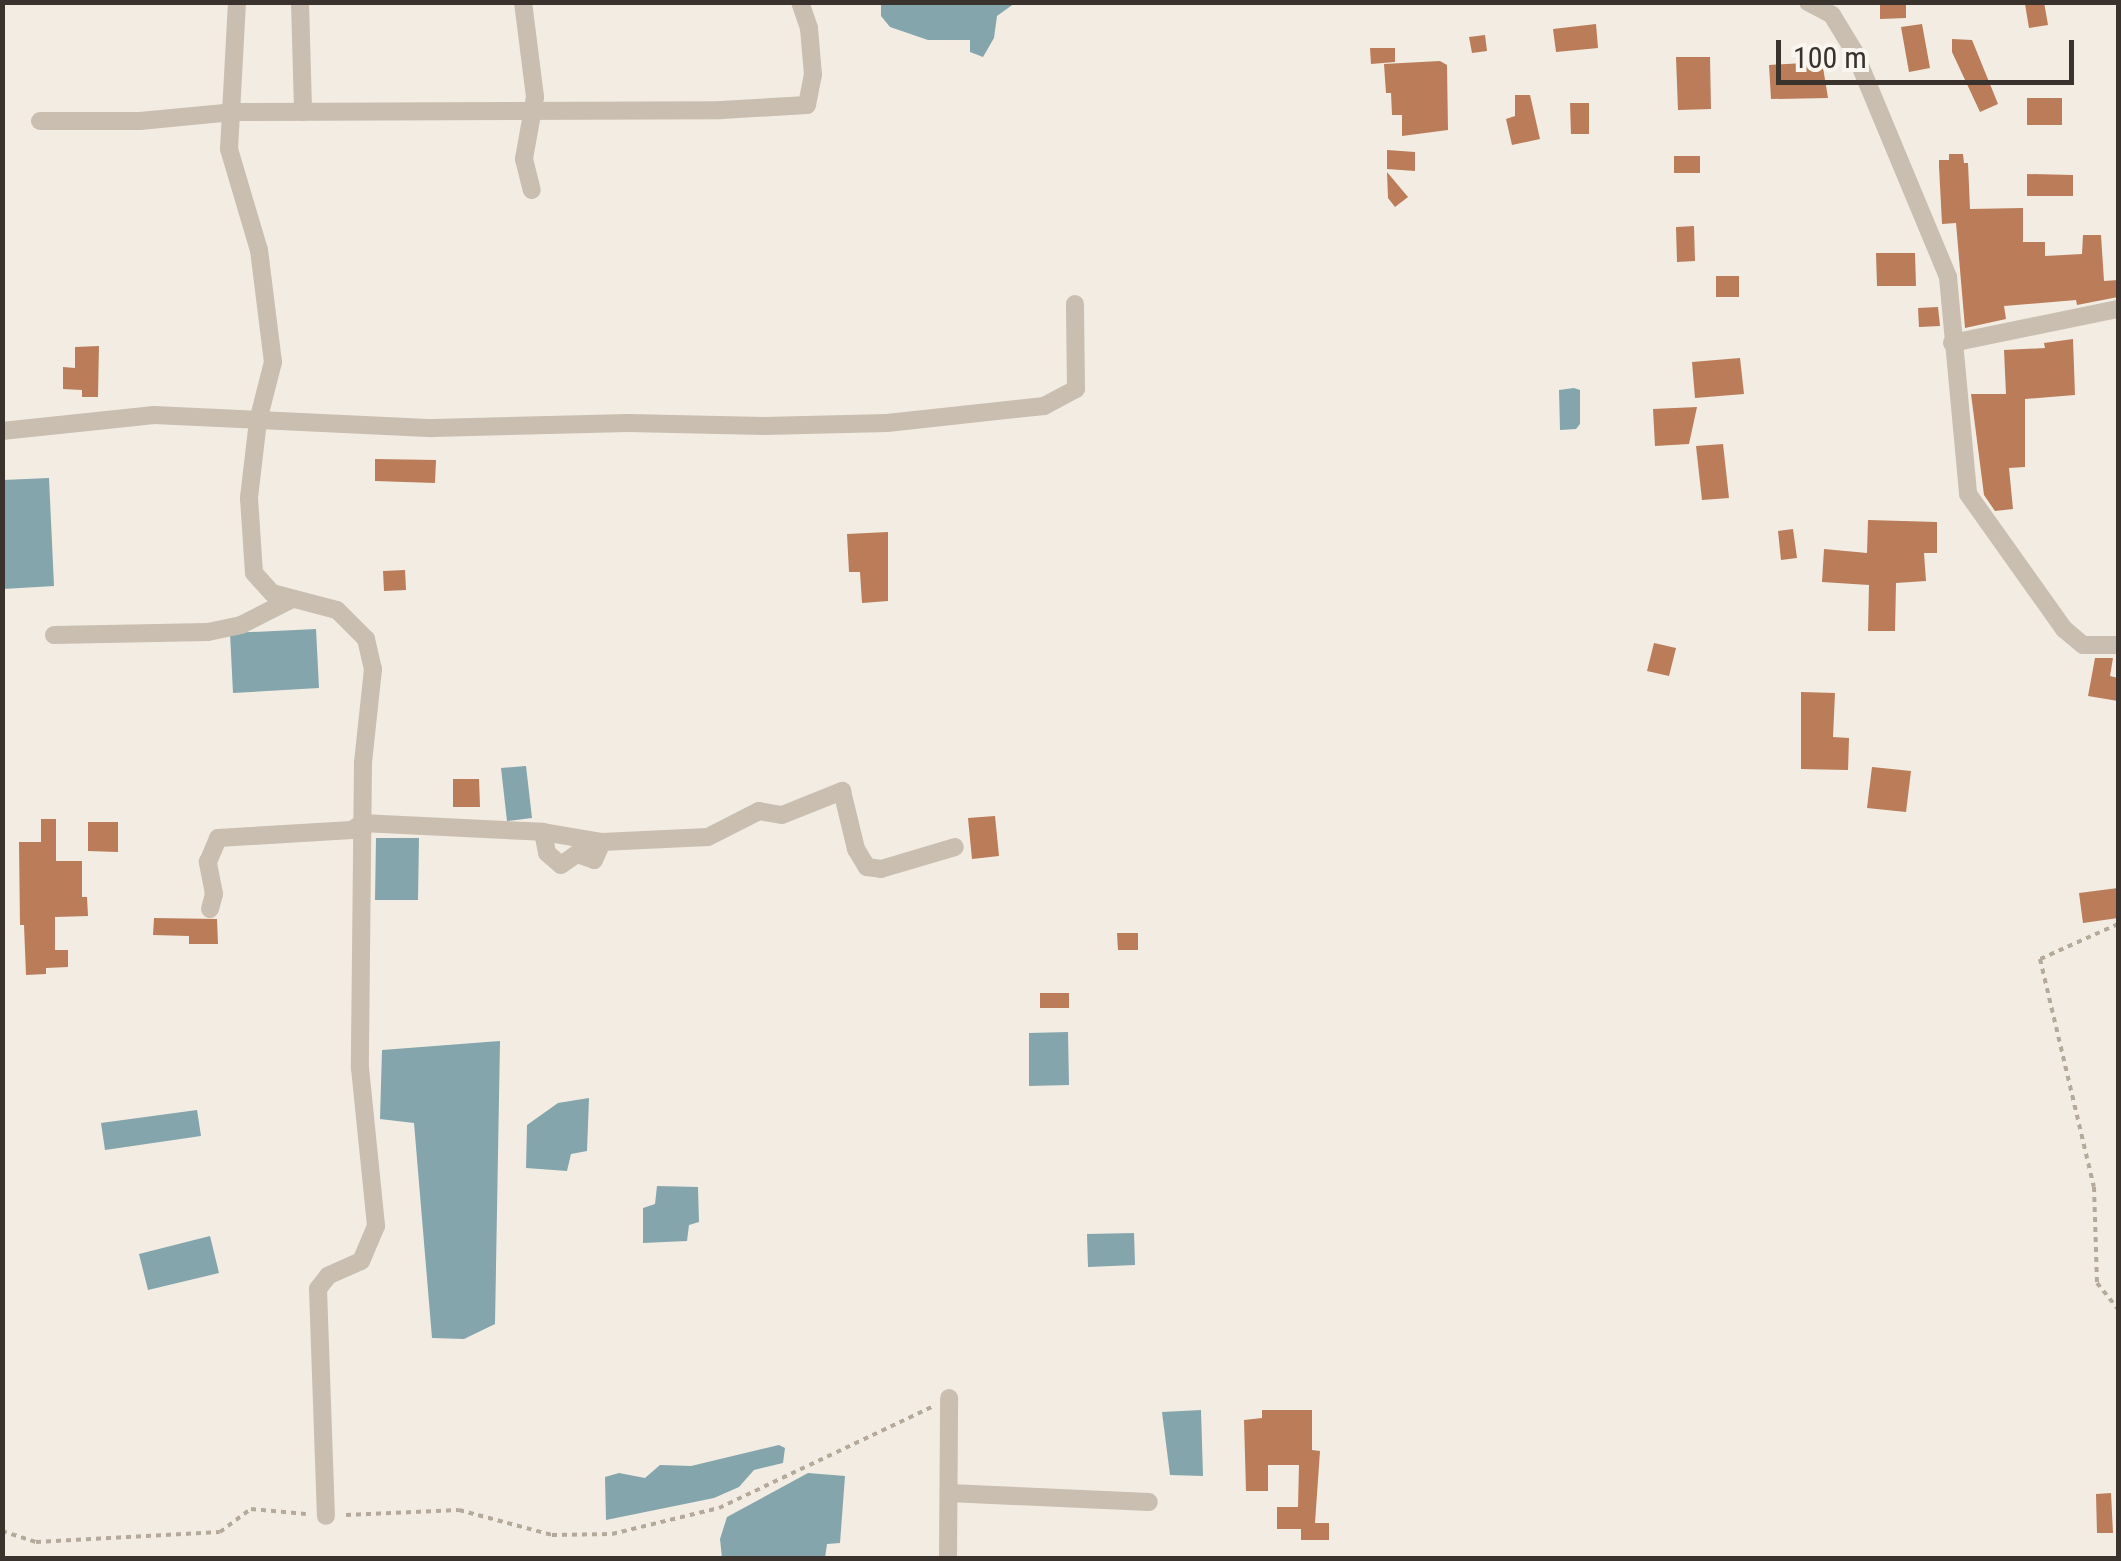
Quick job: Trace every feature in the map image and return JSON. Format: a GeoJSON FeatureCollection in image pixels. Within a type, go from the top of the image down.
{"type":"FeatureCollection","features":[{"type":"Feature","properties":{"kind":"street"},"geometry":{"type":"LineString","coordinates":[[237,2],[229,149],[259,250],[273,362],[258,420],[249,498],[254,574],[272,593],[338,610],[366,639],[373,669],[373,702],[363,762],[360,1068],[376,1226],[361,1261],[328,1276],[318,1289],[326,1516]]}},
{"type":"Feature","properties":{"kind":"street"},"geometry":{"type":"LineString","coordinates":[[300,2],[304,112]]}},
{"type":"Feature","properties":{"kind":"street"},"geometry":{"type":"LineString","coordinates":[[523,2],[532,110],[524,160],[532,190]]}},
{"type":"Feature","properties":{"kind":"street"},"geometry":{"type":"LineString","coordinates":[[40,120],[140,120],[232,112],[721,110],[807,104],[813,74],[810,28],[800,2]]}},
{"type":"Feature","properties":{"kind":"street"},"geometry":{"type":"LineString","coordinates":[[1808,2],[1832,16],[1854,51],[1948,277],[1968,494],[2064,629],[2084,644],[2118,645]]}},
{"type":"Feature","properties":{"kind":"street"},"geometry":{"type":"LineString","coordinates":[[2,431],[154,415],[433,428],[628,422],[764,426],[887,423],[1044,406],[1076,389],[1075,304]]}},
{"type":"Feature","properties":{"kind":"street"},"geometry":{"type":"LineString","coordinates":[[1952,342],[2118,310]]}},
{"type":"Feature","properties":{"kind":"street"},"geometry":{"type":"LineString","coordinates":[[54,635],[208,632],[240,626],[292,600]]}},
{"type":"Feature","properties":{"kind":"street"},"geometry":{"type":"LineString","coordinates":[[210,909],[214,894],[208,862],[218,838],[352,830],[362,823],[544,832],[602,842],[708,836],[759,811],[782,814],[842,791],[856,849],[868,867],[881,870],[954,847]]}},
{"type":"Feature","properties":{"kind":"street"},"geometry":{"type":"LineString","coordinates":[[544,832],[548,853],[562,865],[577,854],[594,860],[602,842]]}},
{"type":"Feature","properties":{"kind":"street"},"geometry":{"type":"LineString","coordinates":[[948,1558],[950,1398]]}},
{"type":"Feature","properties":{"kind":"street"},"geometry":{"type":"LineString","coordinates":[[949,1493],[1149,1502]]}},
{"type":"Feature","properties":{"kind":"path"},"geometry":{"type":"LineString","coordinates":[[2118,924],[2040,959],[2094,1187],[2097,1283],[2118,1309]]}},
{"type":"Feature","properties":{"kind":"path"},"geometry":{"type":"LineString","coordinates":[[2,1532],[36,1542],[220,1532],[251,1509],[326,1516],[460,1510],[552,1535],[612,1534],[719,1508],[950,1398]]}},
{"type":"Feature","properties":{"kind":"water"},"geometry":{"type":"Polygon","coordinates":[[[881,3],[1015,3],[997,16],[994,38],[983,57],[970,52],[970,40],[928,40],[890,27],[881,16],[881,3]]]}},
{"type":"Feature","properties":{"kind":"water"},"geometry":{"type":"Polygon","coordinates":[[[1559,390],[1580,390],[1580,424],[1576,429],[1560,430],[1559,390]]]}},
{"type":"Feature","properties":{"kind":"water"},"geometry":{"type":"Polygon","coordinates":[[[49,478],[54,586],[3,589],[3,480],[49,478]]]}},
{"type":"Feature","properties":{"kind":"water"},"geometry":{"type":"Polygon","coordinates":[[[316,629],[319,688],[233,693],[230,633],[316,629]]]}},
{"type":"Feature","properties":{"kind":"water"},"geometry":{"type":"Polygon","coordinates":[[[526,766],[532,818],[507,821],[501,768],[526,766]]]}},
{"type":"Feature","properties":{"kind":"water"},"geometry":{"type":"Polygon","coordinates":[[[376,838],[419,838],[418,900],[375,900],[376,838]]]}},
{"type":"Feature","properties":{"kind":"water"},"geometry":{"type":"Polygon","coordinates":[[[1068,1032],[1069,1085],[1029,1086],[1029,1033],[1068,1032]]]}},
{"type":"Feature","properties":{"kind":"water"},"geometry":{"type":"Polygon","coordinates":[[[500,1041],[495,1324],[464,1339],[432,1338],[414,1123],[380,1119],[382,1050],[500,1041]]]}},
{"type":"Feature","properties":{"kind":"water"},"geometry":{"type":"Polygon","coordinates":[[[589,1098],[587,1151],[571,1154],[567,1171],[526,1168],[527,1125],[558,1103],[589,1098]]]}},
{"type":"Feature","properties":{"kind":"water"},"geometry":{"type":"Polygon","coordinates":[[[197,1110],[201,1136],[105,1150],[101,1123],[197,1110]]]}},
{"type":"Feature","properties":{"kind":"water"},"geometry":{"type":"Polygon","coordinates":[[[657,1186],[698,1187],[699,1222],[689,1225],[687,1241],[643,1243],[643,1208],[655,1204],[657,1186]]]}},
{"type":"Feature","properties":{"kind":"water"},"geometry":{"type":"Polygon","coordinates":[[[1134,1233],[1135,1265],[1088,1267],[1087,1234],[1134,1233]]]}},
{"type":"Feature","properties":{"kind":"water"},"geometry":{"type":"Polygon","coordinates":[[[210,1236],[219,1273],[148,1290],[139,1254],[210,1236]]]}},
{"type":"Feature","properties":{"kind":"water"},"geometry":{"type":"Polygon","coordinates":[[[1201,1410],[1203,1476],[1170,1475],[1162,1412],[1201,1410]]]}},
{"type":"Feature","properties":{"kind":"water"},"geometry":{"type":"Polygon","coordinates":[[[779,1445],[785,1448],[783,1463],[754,1470],[739,1487],[714,1498],[606,1520],[605,1477],[619,1473],[645,1478],[660,1465],[691,1466],[779,1445]]]}},
{"type":"Feature","properties":{"kind":"water"},"geometry":{"type":"Polygon","coordinates":[[[808,1473],[845,1476],[840,1543],[827,1544],[825,1558],[722,1558],[720,1539],[727,1517],[808,1473]]]}},
{"type":"Feature","properties":{"kind":"building"},"geometry":{"type":"Polygon","coordinates":[[[1880,2],[1906,2],[1906,18],[1880,19],[1880,2]]]}},
{"type":"Feature","properties":{"kind":"building"},"geometry":{"type":"Polygon","coordinates":[[[2044,2],[2048,25],[2029,28],[2025,4],[2044,2]]]}},
{"type":"Feature","properties":{"kind":"building"},"geometry":{"type":"Polygon","coordinates":[[[1596,24],[1598,48],[1556,52],[1553,29],[1596,24]]]}},
{"type":"Feature","properties":{"kind":"building"},"geometry":{"type":"Polygon","coordinates":[[[1922,24],[1930,68],[1909,72],[1901,27],[1922,24]]]}},
{"type":"Feature","properties":{"kind":"building"},"geometry":{"type":"Polygon","coordinates":[[[1485,35],[1487,51],[1472,53],[1469,37],[1485,35]]]}},
{"type":"Feature","properties":{"kind":"building"},"geometry":{"type":"Polygon","coordinates":[[[1952,39],[1972,40],[1998,104],[1980,112],[1952,52],[1952,39]]]}},
{"type":"Feature","properties":{"kind":"building"},"geometry":{"type":"Polygon","coordinates":[[[1370,48],[1395,48],[1395,62],[1371,64],[1370,48]]]}},
{"type":"Feature","properties":{"kind":"building"},"geometry":{"type":"Polygon","coordinates":[[[1821,55],[1828,98],[1771,99],[1769,65],[1804,63],[1803,59],[1821,55]]]}},
{"type":"Feature","properties":{"kind":"building"},"geometry":{"type":"Polygon","coordinates":[[[1676,57],[1710,57],[1711,109],[1678,110],[1676,57]]]}},
{"type":"Feature","properties":{"kind":"building"},"geometry":{"type":"Polygon","coordinates":[[[1440,61],[1447,65],[1448,130],[1402,136],[1402,115],[1392,115],[1391,93],[1386,93],[1384,64],[1440,61]]]}},
{"type":"Feature","properties":{"kind":"building"},"geometry":{"type":"Polygon","coordinates":[[[1515,95],[1530,95],[1540,139],[1512,145],[1506,119],[1515,116],[1515,95]]]}},
{"type":"Feature","properties":{"kind":"building"},"geometry":{"type":"Polygon","coordinates":[[[2027,98],[2062,98],[2062,125],[2027,125],[2027,98]]]}},
{"type":"Feature","properties":{"kind":"building"},"geometry":{"type":"Polygon","coordinates":[[[1570,103],[1589,103],[1589,134],[1571,134],[1570,103]]]}},
{"type":"Feature","properties":{"kind":"building"},"geometry":{"type":"Polygon","coordinates":[[[1387,150],[1415,152],[1415,171],[1387,169],[1387,150]]]}},
{"type":"Feature","properties":{"kind":"building"},"geometry":{"type":"Polygon","coordinates":[[[1949,154],[1963,154],[1964,163],[1968,163],[1970,209],[2023,208],[2023,242],[2045,242],[2045,256],[2082,254],[2083,235],[2101,235],[2104,281],[2118,280],[2118,297],[2077,305],[2076,300],[2004,306],[2006,319],[1965,328],[1956,223],[1942,224],[1939,160],[1949,160],[1949,154]]]}},
{"type":"Feature","properties":{"kind":"building"},"geometry":{"type":"Polygon","coordinates":[[[1674,156],[1700,156],[1700,173],[1674,173],[1674,156]]]}},
{"type":"Feature","properties":{"kind":"building"},"geometry":{"type":"Polygon","coordinates":[[[1387,172],[1408,197],[1395,207],[1388,198],[1387,172]]]}},
{"type":"Feature","properties":{"kind":"building"},"geometry":{"type":"Polygon","coordinates":[[[2027,174],[2073,175],[2073,196],[2027,196],[2027,174]]]}},
{"type":"Feature","properties":{"kind":"building"},"geometry":{"type":"Polygon","coordinates":[[[1694,226],[1695,261],[1677,262],[1676,227],[1694,226]]]}},
{"type":"Feature","properties":{"kind":"building"},"geometry":{"type":"Polygon","coordinates":[[[1876,253],[1915,253],[1916,286],[1877,286],[1876,253]]]}},
{"type":"Feature","properties":{"kind":"building"},"geometry":{"type":"Polygon","coordinates":[[[1716,276],[1739,276],[1739,297],[1716,297],[1716,276]]]}},
{"type":"Feature","properties":{"kind":"building"},"geometry":{"type":"Polygon","coordinates":[[[1938,307],[1940,326],[1919,327],[1918,308],[1938,307]]]}},
{"type":"Feature","properties":{"kind":"building"},"geometry":{"type":"Polygon","coordinates":[[[2073,339],[2075,395],[2025,399],[2025,467],[2009,468],[2013,509],[1995,511],[1984,495],[1971,394],[2006,394],[2004,350],[2045,348],[2044,343],[2073,339]]]}},
{"type":"Feature","properties":{"kind":"building"},"geometry":{"type":"Polygon","coordinates":[[[99,346],[98,397],[82,397],[82,390],[63,389],[63,367],[75,368],[75,347],[99,346]]]}},
{"type":"Feature","properties":{"kind":"building"},"geometry":{"type":"Polygon","coordinates":[[[1740,358],[1744,394],[1695,398],[1692,362],[1740,358]]]}},
{"type":"Feature","properties":{"kind":"building"},"geometry":{"type":"Polygon","coordinates":[[[1697,407],[1689,444],[1655,446],[1653,409],[1697,407]]]}},
{"type":"Feature","properties":{"kind":"building"},"geometry":{"type":"Polygon","coordinates":[[[1723,444],[1729,498],[1702,500],[1696,446],[1723,444]]]}},
{"type":"Feature","properties":{"kind":"building"},"geometry":{"type":"Polygon","coordinates":[[[375,459],[436,460],[435,483],[375,481],[375,459]]]}},
{"type":"Feature","properties":{"kind":"building"},"geometry":{"type":"Polygon","coordinates":[[[1868,520],[1937,522],[1937,553],[1924,553],[1926,581],[1896,583],[1895,631],[1868,631],[1869,585],[1822,582],[1824,549],[1867,553],[1868,520]]]}},
{"type":"Feature","properties":{"kind":"building"},"geometry":{"type":"Polygon","coordinates":[[[1793,529],[1797,558],[1781,560],[1778,531],[1793,529]]]}},
{"type":"Feature","properties":{"kind":"building"},"geometry":{"type":"Polygon","coordinates":[[[888,532],[888,601],[862,603],[860,572],[849,572],[847,534],[888,532]]]}},
{"type":"Feature","properties":{"kind":"building"},"geometry":{"type":"Polygon","coordinates":[[[405,570],[406,590],[384,591],[383,571],[405,570]]]}},
{"type":"Feature","properties":{"kind":"building"},"geometry":{"type":"Polygon","coordinates":[[[1654,643],[1676,648],[1669,676],[1647,671],[1654,643]]]}},
{"type":"Feature","properties":{"kind":"building"},"geometry":{"type":"Polygon","coordinates":[[[2095,658],[2113,658],[2110,676],[2118,678],[2118,701],[2088,696],[2095,658]]]}},
{"type":"Feature","properties":{"kind":"building"},"geometry":{"type":"Polygon","coordinates":[[[1801,692],[1835,693],[1833,737],[1849,738],[1848,770],[1801,769],[1801,692]]]}},
{"type":"Feature","properties":{"kind":"building"},"geometry":{"type":"Polygon","coordinates":[[[1872,767],[1911,771],[1906,812],[1867,808],[1872,767]]]}},
{"type":"Feature","properties":{"kind":"building"},"geometry":{"type":"Polygon","coordinates":[[[453,779],[479,779],[480,807],[453,807],[453,779]]]}},
{"type":"Feature","properties":{"kind":"building"},"geometry":{"type":"Polygon","coordinates":[[[995,816],[999,856],[972,859],[968,818],[995,816]]]}},
{"type":"Feature","properties":{"kind":"building"},"geometry":{"type":"Polygon","coordinates":[[[41,819],[56,819],[56,861],[82,861],[82,897],[87,897],[88,916],[55,917],[55,950],[68,950],[68,967],[46,968],[46,974],[26,975],[24,925],[20,925],[19,842],[41,842],[41,819]]]}},
{"type":"Feature","properties":{"kind":"building"},"geometry":{"type":"Polygon","coordinates":[[[88,822],[118,822],[118,852],[88,851],[88,822]]]}},
{"type":"Feature","properties":{"kind":"building"},"geometry":{"type":"Polygon","coordinates":[[[2118,888],[2118,918],[2083,923],[2079,893],[2118,888]]]}},
{"type":"Feature","properties":{"kind":"building"},"geometry":{"type":"Polygon","coordinates":[[[154,918],[217,919],[218,944],[189,944],[189,936],[153,935],[154,918]]]}},
{"type":"Feature","properties":{"kind":"building"},"geometry":{"type":"Polygon","coordinates":[[[1117,933],[1138,933],[1138,950],[1118,950],[1117,933]]]}},
{"type":"Feature","properties":{"kind":"building"},"geometry":{"type":"Polygon","coordinates":[[[1040,993],[1069,993],[1069,1008],[1040,1008],[1040,993]]]}},
{"type":"Feature","properties":{"kind":"building"},"geometry":{"type":"Polygon","coordinates":[[[1262,1410],[1312,1410],[1312,1450],[1320,1451],[1315,1523],[1329,1523],[1329,1540],[1301,1540],[1301,1529],[1277,1529],[1277,1507],[1298,1507],[1299,1465],[1268,1465],[1268,1491],[1246,1491],[1244,1420],[1262,1418],[1262,1410]]]}},
{"type":"Feature","properties":{"kind":"building"},"geometry":{"type":"Polygon","coordinates":[[[2111,1493],[2113,1533],[2097,1533],[2096,1494],[2111,1493]]]}}]}
